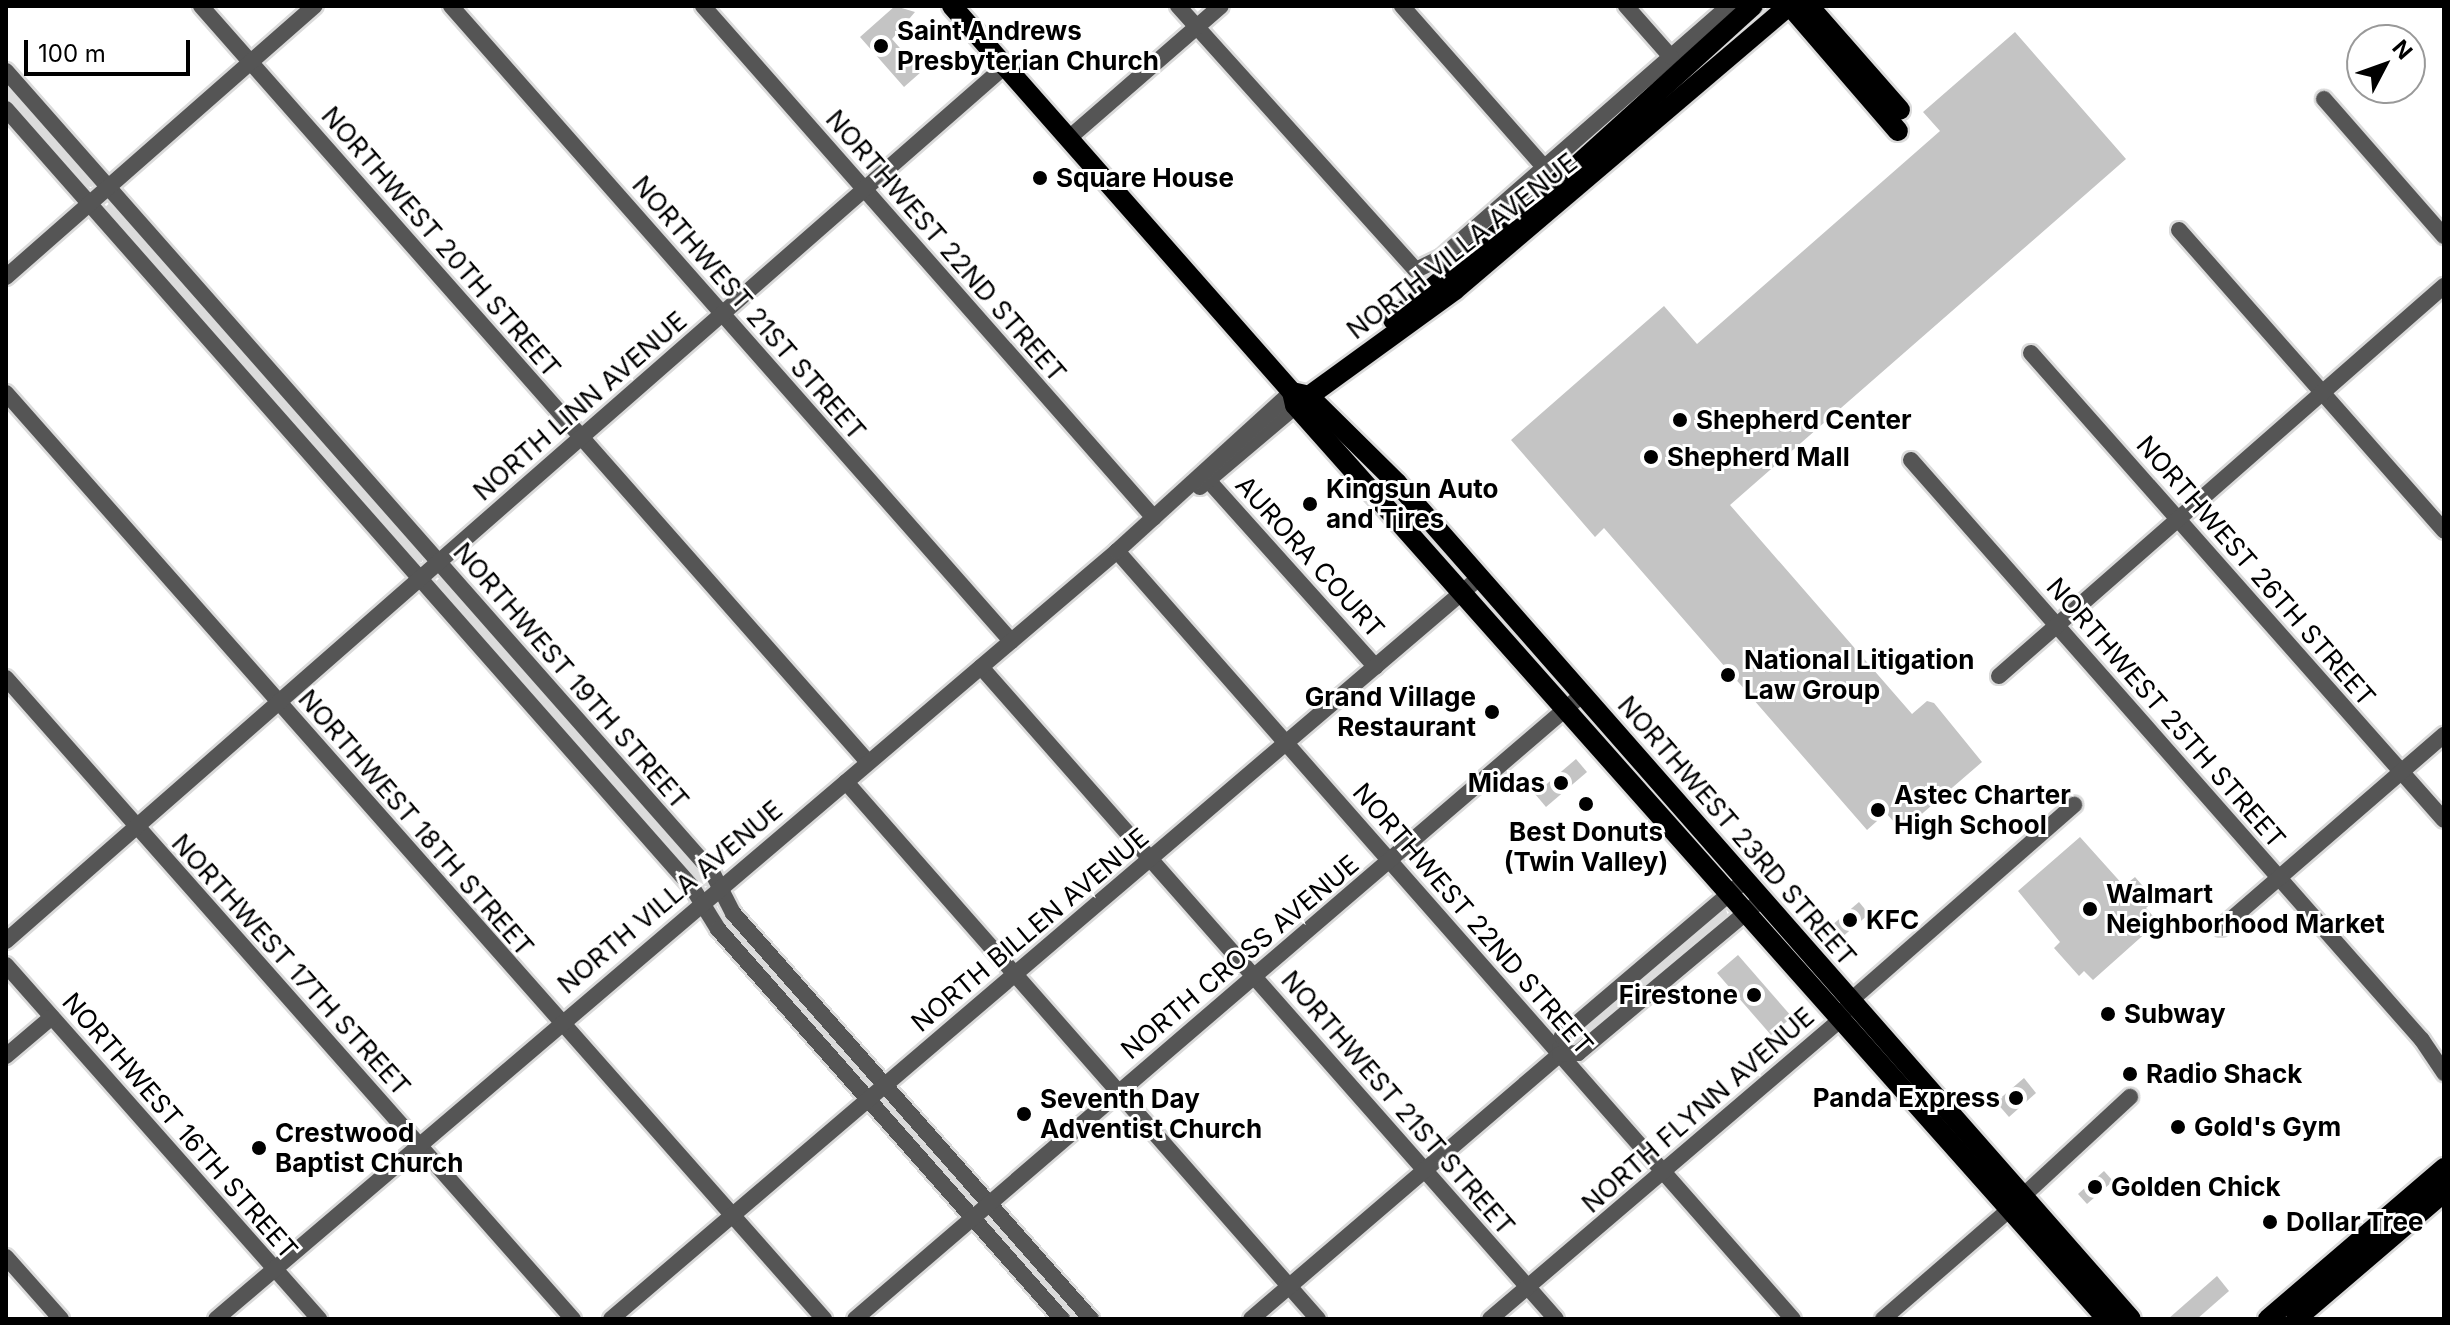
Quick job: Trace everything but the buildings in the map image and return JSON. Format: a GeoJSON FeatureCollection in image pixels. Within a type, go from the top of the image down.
{"type":"FeatureCollection","features":[{"type":"Feature","properties":{"kind":"main road","name":"NORTHWEST 23RD STREET"},"geometry":{"type":"LineString","coordinates":[[952,6],[1298,398],[1351,452],[1397,483],[1437,529],[1472,584],[1482,610],[1526,661],[1575,701]]}},
{"type":"Feature","properties":{"kind":"main road"},"geometry":{"type":"LineString","coordinates":[[1742,9],[1789,6],[1899,120],[1809,6]]}},
{"type":"Feature","properties":{"kind":"main road","name":"NORTH VILLA AVENUE"},"geometry":{"type":"LineString","coordinates":[[1298,398],[1455,290],[1789,6]]}},
{"type":"Feature","properties":{"kind":"main road","name":"NORTH VILLA AVENUE"},"geometry":{"type":"LineString","coordinates":[[1298,398],[1541,198],[1591,146],[1742,9]]}},
{"type":"Feature","properties":{"kind":"main road"},"geometry":{"type":"LineString","coordinates":[[1541,198],[1587,179],[1591,146]]}},
{"type":"Feature","properties":{"kind":"main road","name":"NORTHWEST 23RD STREET"},"geometry":{"type":"LineString","coordinates":[[1351,452],[1380,499],[1420,543],[1511,613],[1575,701],[1754,905],[1840,1020],[1953,1117],[2016,1203],[2131,1319]]}},
{"type":"Feature","properties":{"kind":"main road"},"geometry":{"type":"LineString","coordinates":[[1380,499],[1397,483]]}},
{"type":"Feature","properties":{"kind":"main road"},"geometry":{"type":"LineString","coordinates":[[1420,543],[1437,529]]}},
{"type":"Feature","properties":{"kind":"main road"},"geometry":{"type":"LineString","coordinates":[[1482,610],[1511,613],[1526,661]]}},
{"type":"Feature","properties":{"kind":"main road","name":"NORTHWEST 23RD STREET"},"geometry":{"type":"LineString","coordinates":[[1754,905],[1850,1001],[1937,1131],[1994,1192],[2016,1203],[2034,1238],[2107,1319]]}},
{"type":"Feature","properties":{"kind":"main road"},"geometry":{"type":"LineString","coordinates":[[1937,1131],[1953,1117]]}},
{"type":"Feature","properties":{"kind":"main road"},"geometry":{"type":"LineString","coordinates":[[2296,1319],[2371,1243],[2417,1203],[2444,1168]]}},
{"type":"Feature","properties":{"kind":"main road"},"geometry":{"type":"LineString","coordinates":[[2417,1203],[2444,1192]]}},
{"type":"Feature","properties":{"kind":"main road"},"geometry":{"type":"LineString","coordinates":[[2268,1319],[2371,1243]]}},
{"type":"Feature","properties":{"kind":"street","name":"NORTHWEST 20TH STREET"},"geometry":{"type":"LineString","coordinates":[[201,6],[868,762]]}},
{"type":"Feature","properties":{"kind":"street"},"geometry":{"type":"LineString","coordinates":[[6,277],[315,6]]}},
{"type":"Feature","properties":{"kind":"street","name":"NORTHWEST 21ST STREET"},"geometry":{"type":"LineString","coordinates":[[451,6],[1011,641]]}},
{"type":"Feature","properties":{"kind":"street","name":"NORTHWEST 22ND STREET"},"geometry":{"type":"LineString","coordinates":[[703,6],[1156,516]]}},
{"type":"Feature","properties":{"kind":"street"},"geometry":{"type":"LineString","coordinates":[[1178,6],[1197,27]]}},
{"type":"Feature","properties":{"kind":"street"},"geometry":{"type":"LineString","coordinates":[[1069,138],[1221,6]]}},
{"type":"Feature","properties":{"kind":"street"},"geometry":{"type":"LineString","coordinates":[[1402,6],[1544,167]]}},
{"type":"Feature","properties":{"kind":"street"},"geometry":{"type":"LineString","coordinates":[[1626,6],[1671,57]]}},
{"type":"Feature","properties":{"kind":"street","name":"NORTH VILLA AVENUE"},"geometry":{"type":"LineString","coordinates":[[1197,27],[1409,268],[1430,267],[1671,57],[1742,9]]}},
{"type":"Feature","properties":{"kind":"street","name":"NORTH LINN AVENUE"},"geometry":{"type":"LineString","coordinates":[[6,941],[1005,66]]}},
{"type":"Feature","properties":{"kind":"street","name":"NORTHWEST 19TH STREET"},"geometry":{"type":"LineString","coordinates":[[6,71],[439,562],[720,888],[733,913],[1091,1319]]}},
{"type":"Feature","properties":{"kind":"street"},"geometry":{"type":"LineString","coordinates":[[2324,99],[2444,236]]}},
{"type":"Feature","properties":{"kind":"street","name":"NORTHWEST 19TH STREET"},"geometry":{"type":"LineString","coordinates":[[6,109],[420,578],[1062,1319]]}},
{"type":"Feature","properties":{"kind":"street"},"geometry":{"type":"LineString","coordinates":[[2179,230],[2444,531]]}},
{"type":"Feature","properties":{"kind":"street"},"geometry":{"type":"LineString","coordinates":[[1999,676],[2054,623],[2444,286]]}},
{"type":"Feature","properties":{"kind":"street","name":"NORTHWEST 26TH STREET"},"geometry":{"type":"LineString","coordinates":[[2031,353],[2444,820]]}},
{"type":"Feature","properties":{"kind":"street","name":"NORTHWEST 18TH STREET"},"geometry":{"type":"LineString","coordinates":[[6,393],[824,1319]]}},
{"type":"Feature","properties":{"kind":"street","name":"NORTH VILLA AVENUE"},"geometry":{"type":"LineString","coordinates":[[1156,516],[1208,480],[1298,398]]}},
{"type":"Feature","properties":{"kind":"street","name":"NORTH VILLA AVENUE"},"geometry":{"type":"LineString","coordinates":[[216,1319],[1298,398]]}},
{"type":"Feature","properties":{"kind":"street","name":"NORTHWEST 25TH STREET"},"geometry":{"type":"LineString","coordinates":[[1911,460],[2428,1046],[2444,1073]]}},
{"type":"Feature","properties":{"kind":"street","name":"AURORA COURT"},"geometry":{"type":"LineString","coordinates":[[1208,480],[1376,667]]}},
{"type":"Feature","properties":{"kind":"street","name":"NORTHWEST 22ND STREET"},"geometry":{"type":"LineString","coordinates":[[1117,551],[1793,1319]]}},
{"type":"Feature","properties":{"kind":"street","name":"NORTH BILLEN AVENUE"},"geometry":{"type":"LineString","coordinates":[[611,1319],[1472,584]]}},
{"type":"Feature","properties":{"kind":"street","name":"NORTHWEST 21ST STREET"},"geometry":{"type":"LineString","coordinates":[[981,667],[1556,1319]]}},
{"type":"Feature","properties":{"kind":"street","name":"NORTHWEST 17TH STREET"},"geometry":{"type":"LineString","coordinates":[[6,678],[573,1319]]}},
{"type":"Feature","properties":{"kind":"street","name":"NORTH CROSS AVENUE"},"geometry":{"type":"LineString","coordinates":[[855,1319],[1575,701]]}},
{"type":"Feature","properties":{"kind":"street"},"geometry":{"type":"LineString","coordinates":[[2221,928],[2444,735]]}},
{"type":"Feature","properties":{"kind":"street"},"geometry":{"type":"LineString","coordinates":[[846,782],[1318,1319]]}},
{"type":"Feature","properties":{"kind":"street","name":"NORTH FLYNN AVENUE"},"geometry":{"type":"LineString","coordinates":[[1490,1319],[1840,1020],[1850,1001],[2074,805]]}},
{"type":"Feature","properties":{"kind":"street"},"geometry":{"type":"LineString","coordinates":[[1560,1054],[1562,1036],[1738,886]]}},
{"type":"Feature","properties":{"kind":"street"},"geometry":{"type":"LineString","coordinates":[[1251,1319],[1560,1054],[1578,1053],[1754,905]]}},
{"type":"Feature","properties":{"kind":"street","name":"NORTHWEST 16TH STREET"},"geometry":{"type":"LineString","coordinates":[[6,965],[319,1319]]}},
{"type":"Feature","properties":{"kind":"street"},"geometry":{"type":"LineString","coordinates":[[6,1056],[52,1017]]}},
{"type":"Feature","properties":{"kind":"street"},"geometry":{"type":"LineString","coordinates":[[1883,1319],[2016,1203],[2130,1097]]}},
{"type":"Feature","properties":{"kind":"street"},"geometry":{"type":"LineString","coordinates":[[6,1257],[61,1319]]}},
{"type":"Feature","properties":{"kind":"shaded area"},"geometry":{"type":"Polygon","coordinates":[[[6,78],[94,183],[92,187],[81,186],[6,101],[6,78]]]}},
{"type":"Feature","properties":{"kind":"shaded area"},"geometry":{"type":"Polygon","coordinates":[[[112,201],[425,554],[422,562],[415,564],[103,209],[112,201]]]}},
{"type":"Feature","properties":{"kind":"shaded area"},"geometry":{"type":"Polygon","coordinates":[[[442,576],[710,881],[708,886],[701,887],[434,583],[442,576]]]}},
{"type":"Feature","properties":{"kind":"shaded area"},"geometry":{"type":"Polygon","coordinates":[[[1725,907],[1729,918],[1571,1053],[1562,1042],[1725,907]]]}},
{"type":"Feature","properties":{"kind":"shaded area"},"geometry":{"type":"Polygon","coordinates":[[[723,917],[729,917],[870,1083],[864,1084],[720,922],[723,917]]]}},
{"type":"Feature","properties":{"kind":"shaded area"},"geometry":{"type":"Polygon","coordinates":[[[888,1098],[978,1201],[977,1204],[972,1205],[882,1103],[888,1098]]]}},
{"type":"Feature","properties":{"kind":"shaded area"},"geometry":{"type":"Polygon","coordinates":[[[991,1215],[1084,1319],[1068,1319],[986,1224],[991,1215]]]}},
{"type":"Feature","properties":{"kind":"place","name":"Saint Andrews Presbyterian Church"},"geometry":{"type":"Point","coordinates":[881,46]}},
{"type":"Feature","properties":{"kind":"place","name":"Square House"},"geometry":{"type":"Point","coordinates":[1040,178]}},
{"type":"Feature","properties":{"kind":"place","name":"Shepherd Center"},"geometry":{"type":"Point","coordinates":[1680,420]}},
{"type":"Feature","properties":{"kind":"place","name":"Shepherd Mall"},"geometry":{"type":"Point","coordinates":[1651,457]}},
{"type":"Feature","properties":{"kind":"place","name":"Kingsun Auto and Tires"},"geometry":{"type":"Point","coordinates":[1310,504]}},
{"type":"Feature","properties":{"kind":"place","name":"National Litigation Law Group"},"geometry":{"type":"Point","coordinates":[1728,675]}},
{"type":"Feature","properties":{"kind":"place","name":"Grand Village Restaurant"},"geometry":{"type":"Point","coordinates":[1492,712]}},
{"type":"Feature","properties":{"kind":"place","name":"Midas"},"geometry":{"type":"Point","coordinates":[1561,783]}},
{"type":"Feature","properties":{"kind":"place","name":"Best Donuts (Twin Valley)"},"geometry":{"type":"Point","coordinates":[1586,804]}},
{"type":"Feature","properties":{"kind":"place","name":"Astec Charter High School"},"geometry":{"type":"Point","coordinates":[1878,810]}},
{"type":"Feature","properties":{"kind":"place","name":"Walmart Neighborhood Market"},"geometry":{"type":"Point","coordinates":[2090,909]}},
{"type":"Feature","properties":{"kind":"place","name":"KFC"},"geometry":{"type":"Point","coordinates":[1850,920]}},
{"type":"Feature","properties":{"kind":"place","name":"Firestone"},"geometry":{"type":"Point","coordinates":[1754,995]}},
{"type":"Feature","properties":{"kind":"place","name":"Subway"},"geometry":{"type":"Point","coordinates":[2108,1014]}},
{"type":"Feature","properties":{"kind":"place","name":"Radio Shack"},"geometry":{"type":"Point","coordinates":[2130,1074]}},
{"type":"Feature","properties":{"kind":"place","name":"Panda Express"},"geometry":{"type":"Point","coordinates":[2016,1098]}},
{"type":"Feature","properties":{"kind":"place","name":"Seventh Day Adventist Church"},"geometry":{"type":"Point","coordinates":[1024,1114]}},
{"type":"Feature","properties":{"kind":"place","name":"Gold's Gym"},"geometry":{"type":"Point","coordinates":[2178,1127]}},
{"type":"Feature","properties":{"kind":"place","name":"Crestwood Baptist Church"},"geometry":{"type":"Point","coordinates":[259,1148]}},
{"type":"Feature","properties":{"kind":"place","name":"Golden Chick"},"geometry":{"type":"Point","coordinates":[2095,1187]}},
{"type":"Feature","properties":{"kind":"place","name":"Dollar Tree"},"geometry":{"type":"Point","coordinates":[2270,1222]}}]}
